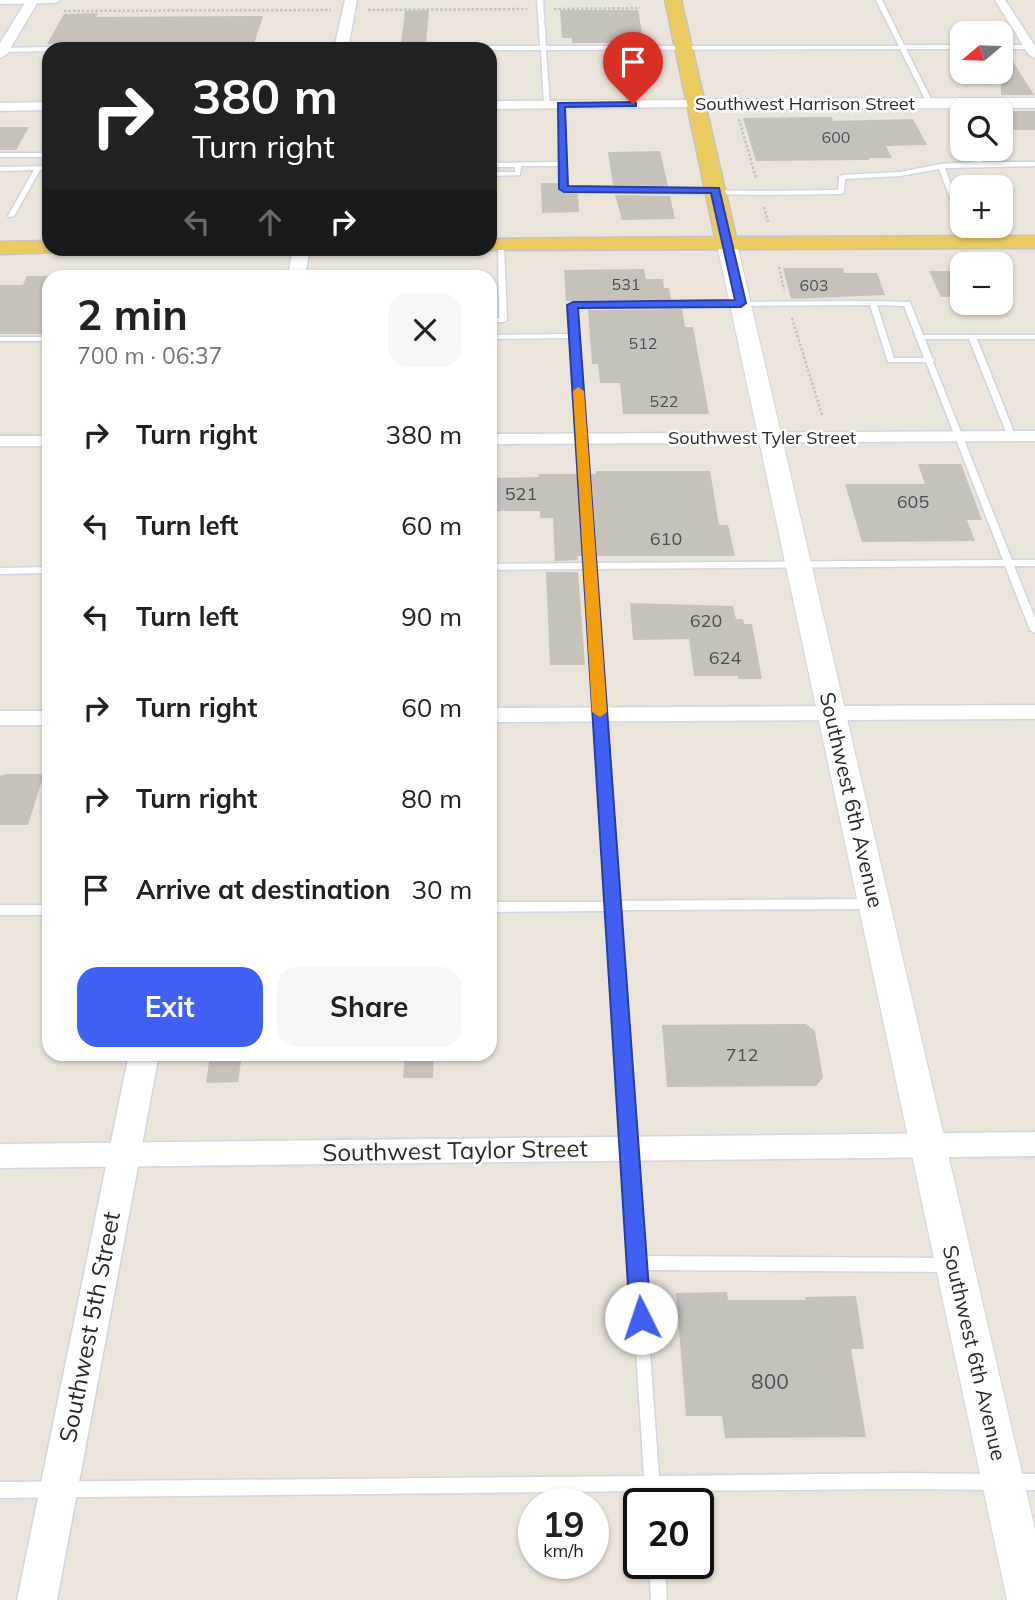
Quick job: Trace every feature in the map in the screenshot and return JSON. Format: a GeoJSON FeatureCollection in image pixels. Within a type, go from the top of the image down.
{"type":"FeatureCollection","features":[{"type":"Feature","properties":{"kind":"main road","name":"Southwest 6th Avenue"},"geometry":{"type":"LineString","coordinates":[[673,0],[1029,1600]]}},
{"type":"Feature","properties":{"kind":"main road","name":"Southwest Harrison Street"},"geometry":{"type":"LineString","coordinates":[[696,104],[950,103]]}},
{"type":"Feature","properties":{"kind":"main road","name":"Southwest Harrison Street"},"geometry":{"type":"LineString","coordinates":[[1013,103],[1035,103]]}},
{"type":"Feature","properties":{"kind":"main road"},"geometry":{"type":"LineString","coordinates":[[497,245],[727,243],[950,231]]}},
{"type":"Feature","properties":{"kind":"main road"},"geometry":{"type":"LineString","coordinates":[[1011,238],[1035,242]]}},
{"type":"Feature","properties":{"kind":"main road"},"geometry":{"type":"LineString","coordinates":[[0,247],[42,247]]}},
{"type":"Feature","properties":{"kind":"street"},"geometry":{"type":"LineString","coordinates":[[0,1],[30,4],[55,0]]}},
{"type":"Feature","properties":{"kind":"street"},"geometry":{"type":"LineString","coordinates":[[1000,0],[1032,51]]}},
{"type":"Feature","properties":{"kind":"street"},"geometry":{"type":"LineString","coordinates":[[1,51],[30,4]]}},
{"type":"Feature","properties":{"kind":"street"},"geometry":{"type":"LineString","coordinates":[[342,42],[350,5]]}},
{"type":"Feature","properties":{"kind":"street","name":"Southwest Harrison Street"},"geometry":{"type":"LineString","coordinates":[[497,105],[696,104]]}},
{"type":"Feature","properties":{"kind":"street"},"geometry":{"type":"LineString","coordinates":[[0,107],[42,106]]}},
{"type":"Feature","properties":{"kind":"street","name":"Southwest Tyler Street"},"geometry":{"type":"LineString","coordinates":[[497,439],[1035,436]]}},
{"type":"Feature","properties":{"kind":"street"},"geometry":{"type":"LineString","coordinates":[[0,441],[42,441]]}},
{"type":"Feature","properties":{"kind":"street"},"geometry":{"type":"LineString","coordinates":[[497,715],[1035,712]]}},
{"type":"Feature","properties":{"kind":"street"},"geometry":{"type":"LineString","coordinates":[[0,718],[42,718]]}},
{"type":"Feature","properties":{"kind":"street","name":"Southwest 5th Street"},"geometry":{"type":"LineString","coordinates":[[37,1600],[143,1061]]}},
{"type":"Feature","properties":{"kind":"street","name":"Southwest Taylor Street"},"geometry":{"type":"LineString","coordinates":[[0,1156],[1035,1144]]}},
{"type":"Feature","properties":{"kind":"lane"},"geometry":{"type":"LineString","coordinates":[[540,0],[544,48],[563,164],[564,189],[841,192],[842,177],[900,174],[975,164],[1035,164]]}},
{"type":"Feature","properties":{"kind":"lane"},"geometry":{"type":"LineString","coordinates":[[879,0],[930,103]]}},
{"type":"Feature","properties":{"kind":"lane"},"geometry":{"type":"LineString","coordinates":[[497,48],[950,47]]}},
{"type":"Feature","properties":{"kind":"lane"},"geometry":{"type":"LineString","coordinates":[[1,51],[42,49]]}},
{"type":"Feature","properties":{"kind":"lane"},"geometry":{"type":"LineString","coordinates":[[1013,49],[1032,51]]}},
{"type":"Feature","properties":{"kind":"lane"},"geometry":{"type":"LineString","coordinates":[[0,155],[42,155]]}},
{"type":"Feature","properties":{"kind":"lane"},"geometry":{"type":"LineString","coordinates":[[975,164],[980,161]]}},
{"type":"Feature","properties":{"kind":"lane"},"geometry":{"type":"LineString","coordinates":[[497,165],[563,164]]}},
{"type":"Feature","properties":{"kind":"lane"},"geometry":{"type":"LineString","coordinates":[[497,174],[518,174],[518,165]]}},
{"type":"Feature","properties":{"kind":"lane"},"geometry":{"type":"LineString","coordinates":[[941,167],[950,193]]}},
{"type":"Feature","properties":{"kind":"lane"},"geometry":{"type":"LineString","coordinates":[[11,216],[38,168]]}},
{"type":"Feature","properties":{"kind":"lane"},"geometry":{"type":"LineString","coordinates":[[0,169],[42,168]]}},
{"type":"Feature","properties":{"kind":"lane"},"geometry":{"type":"LineString","coordinates":[[496,256],[503,320],[497,320]]}},
{"type":"Feature","properties":{"kind":"lane"},"geometry":{"type":"LineString","coordinates":[[873,303],[891,360],[931,360]]}},
{"type":"Feature","properties":{"kind":"lane"},"geometry":{"type":"LineString","coordinates":[[652,1488],[573,305],[907,304],[1035,631]]}},
{"type":"Feature","properties":{"kind":"lane"},"geometry":{"type":"LineString","coordinates":[[497,337],[575,336]]}},
{"type":"Feature","properties":{"kind":"lane"},"geometry":{"type":"LineString","coordinates":[[922,337],[1035,337]]}},
{"type":"Feature","properties":{"kind":"lane"},"geometry":{"type":"LineString","coordinates":[[972,337],[1012,437]]}},
{"type":"Feature","properties":{"kind":"lane"},"geometry":{"type":"LineString","coordinates":[[0,339],[42,339]]}},
{"type":"Feature","properties":{"kind":"lane"},"geometry":{"type":"LineString","coordinates":[[497,567],[1035,563]]}},
{"type":"Feature","properties":{"kind":"lane"},"geometry":{"type":"LineString","coordinates":[[0,571],[42,570]]}},
{"type":"Feature","properties":{"kind":"lane"},"geometry":{"type":"LineString","coordinates":[[497,907],[874,904]]}},
{"type":"Feature","properties":{"kind":"lane"},"geometry":{"type":"LineString","coordinates":[[0,910],[42,910]]}},
{"type":"Feature","properties":{"kind":"lane"},"geometry":{"type":"LineString","coordinates":[[637,1262],[955,1265]]}},
{"type":"Feature","properties":{"kind":"lane"},"geometry":{"type":"LineString","coordinates":[[0,1490],[1035,1482]]}},
{"type":"Feature","properties":{"kind":"lane"},"geometry":{"type":"LineString","coordinates":[[658,1579],[659,1600]]}},
{"type":"Feature","properties":{"kind":"path"},"geometry":{"type":"LineString","coordinates":[[30,4],[640,8]]}},
{"type":"Feature","properties":{"kind":"path"},"geometry":{"type":"LineString","coordinates":[[738,115],[768,222]]}},
{"type":"Feature","properties":{"kind":"path"},"geometry":{"type":"LineString","coordinates":[[779,267],[787,303],[822,415]]}},
{"type":"Feature","properties":{"kind":"building"},"geometry":{"type":"Polygon","coordinates":[[[429,10],[426,42],[401,42],[405,11],[429,10]]]}},
{"type":"Feature","properties":{"kind":"building"},"geometry":{"type":"Polygon","coordinates":[[[560,10],[638,10],[644,43],[572,43],[572,38],[562,38],[560,10]]]}},
{"type":"Feature","properties":{"kind":"building"},"geometry":{"type":"Polygon","coordinates":[[[98,13],[96,17],[263,16],[255,42],[48,42],[64,14],[98,13]]]}},
{"type":"Feature","properties":{"kind":"building"},"geometry":{"type":"Polygon","coordinates":[[[1013,62],[1034,95],[1001,95],[1001,84],[1013,84],[1013,62]]]}},
{"type":"Feature","properties":{"kind":"building"},"geometry":{"type":"Polygon","coordinates":[[[1013,111],[1035,111],[1035,130],[1013,130],[1013,111]]]}},
{"type":"Feature","properties":{"kind":"building"},"geometry":{"type":"Polygon","coordinates":[[[832,117],[833,121],[913,119],[927,145],[886,146],[892,158],[756,161],[743,118],[832,117]]]}},
{"type":"Feature","properties":{"kind":"building"},"geometry":{"type":"Polygon","coordinates":[[[0,127],[29,127],[16,150],[0,150],[0,127]]]}},
{"type":"Feature","properties":{"kind":"building"},"geometry":{"type":"Polygon","coordinates":[[[660,151],[668,186],[613,185],[608,152],[660,151]]]}},
{"type":"Feature","properties":{"kind":"building"},"geometry":{"type":"Polygon","coordinates":[[[541,183],[558,183],[558,189],[563,193],[578,194],[579,212],[542,213],[541,183]]]}},
{"type":"Feature","properties":{"kind":"building"},"geometry":{"type":"Polygon","coordinates":[[[615,195],[670,196],[675,219],[622,220],[615,195]]]}},
{"type":"Feature","properties":{"kind":"building"},"geometry":{"type":"Polygon","coordinates":[[[783,268],[843,268],[844,273],[877,273],[885,295],[791,299],[783,268]]]}},
{"type":"Feature","properties":{"kind":"building"},"geometry":{"type":"Polygon","coordinates":[[[644,269],[646,279],[663,279],[664,288],[669,288],[671,300],[566,301],[564,270],[644,269]]]}},
{"type":"Feature","properties":{"kind":"building"},"geometry":{"type":"Polygon","coordinates":[[[929,271],[950,271],[950,297],[941,297],[929,271]]]}},
{"type":"Feature","properties":{"kind":"building"},"geometry":{"type":"Polygon","coordinates":[[[27,276],[42,276],[42,334],[0,334],[0,285],[23,285],[27,276]]]}},
{"type":"Feature","properties":{"kind":"building"},"geometry":{"type":"Polygon","coordinates":[[[682,309],[685,327],[693,327],[709,414],[623,414],[620,383],[600,383],[598,364],[592,364],[588,310],[682,309]]]}},
{"type":"Feature","properties":{"kind":"building"},"geometry":{"type":"Polygon","coordinates":[[[918,464],[961,464],[982,520],[967,520],[975,541],[862,542],[845,484],[925,484],[918,464]]]}},
{"type":"Feature","properties":{"kind":"building"},"geometry":{"type":"Polygon","coordinates":[[[596,471],[710,471],[719,525],[728,525],[735,556],[597,556],[591,474],[596,474],[596,471]]]}},
{"type":"Feature","properties":{"kind":"building"},"geometry":{"type":"Polygon","coordinates":[[[538,474],[578,474],[583,556],[577,556],[578,560],[555,561],[553,518],[540,518],[540,511],[497,511],[497,478],[539,477],[538,474]]]}},
{"type":"Feature","properties":{"kind":"building"},"geometry":{"type":"Polygon","coordinates":[[[546,572],[578,572],[585,665],[550,665],[546,572]]]}},
{"type":"Feature","properties":{"kind":"building"},"geometry":{"type":"Polygon","coordinates":[[[630,603],[733,606],[736,619],[743,619],[744,624],[752,624],[762,679],[694,676],[689,639],[633,640],[630,603]]]}},
{"type":"Feature","properties":{"kind":"building"},"geometry":{"type":"Polygon","coordinates":[[[42,774],[28,825],[0,825],[0,776],[42,774]]]}},
{"type":"Feature","properties":{"kind":"building"},"geometry":{"type":"Polygon","coordinates":[[[806,1024],[815,1031],[823,1078],[816,1086],[667,1087],[662,1025],[806,1024]]]}},
{"type":"Feature","properties":{"kind":"building"},"geometry":{"type":"Polygon","coordinates":[[[209,1061],[241,1061],[238,1082],[206,1083],[209,1061]]]}},
{"type":"Feature","properties":{"kind":"building"},"geometry":{"type":"Polygon","coordinates":[[[404,1061],[434,1061],[433,1078],[403,1078],[404,1061]]]}},
{"type":"Feature","properties":{"kind":"building"},"geometry":{"type":"Polygon","coordinates":[[[727,1292],[728,1300],[806,1300],[805,1297],[856,1296],[864,1349],[851,1349],[866,1437],[725,1438],[722,1416],[686,1416],[676,1293],[727,1292]]]}},
{"type":"Feature","properties":{"kind":"slow traffic"},"geometry":{"type":"LineString","coordinates":[[578,391],[600,712]]}},
{"type":"Feature","properties":{"kind":"route"},"geometry":{"type":"LineString","coordinates":[[633,104],[561,105],[564,189],[716,190],[741,303],[573,305],[641,1318]]}}]}
